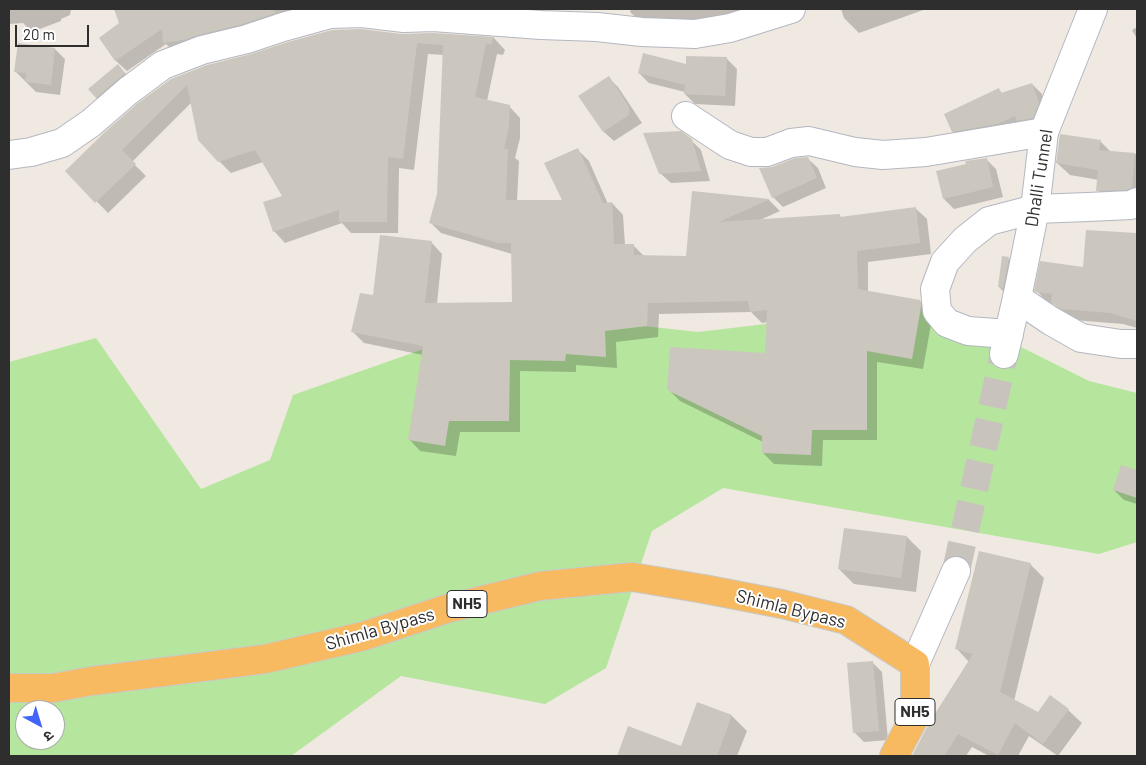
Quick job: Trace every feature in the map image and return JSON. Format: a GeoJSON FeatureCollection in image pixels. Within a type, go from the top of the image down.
{"type":"FeatureCollection","features":[{"type":"Feature","properties":{"kind":"highway","name":"Shimla Bypass"},"geometry":{"type":"LineString","coordinates":[[9,688],[52,688],[92,681],[265,659],[364,636],[446,609],[540,586],[632,577],[782,604],[846,620],[915,664]]}},
{"type":"Feature","properties":{"kind":"highway","name":"NH5"},"geometry":{"type":"LineString","coordinates":[[894,756],[915,716],[915,664]]}},
{"type":"Feature","properties":{"kind":"street"},"geometry":{"type":"LineString","coordinates":[[9,156],[31,152],[62,142],[91,124],[128,91],[163,65],[202,50],[330,14],[362,13],[404,18],[442,17],[541,25],[597,27],[642,32],[695,34],[730,28],[791,9]]}},
{"type":"Feature","properties":{"kind":"street","name":"Dhalli Tunnel"},"geometry":{"type":"LineString","coordinates":[[1035,209],[989,221],[965,240],[946,262],[935,289],[937,310],[947,322],[1007,344],[1035,209],[1044,132],[1093,9]]}},
{"type":"Feature","properties":{"kind":"street"},"geometry":{"type":"LineString","coordinates":[[686,116],[730,145],[751,152],[767,152],[790,143],[809,140],[855,152],[883,155],[926,152],[1044,132]]}},
{"type":"Feature","properties":{"kind":"street"},"geometry":{"type":"LineString","coordinates":[[1035,209],[1131,205],[1137,202]]}},
{"type":"Feature","properties":{"kind":"street"},"geometry":{"type":"LineString","coordinates":[[1017,298],[1081,338],[1122,344],[1137,344]]}},
{"type":"Feature","properties":{"kind":"street"},"geometry":{"type":"LineString","coordinates":[[915,664],[956,571]]}},
{"type":"Feature","properties":{"kind":"green space"},"geometry":{"type":"Polygon","coordinates":[[[935,304],[1089,381],[1137,393],[1137,542],[1099,554],[723,488],[652,531],[606,668],[545,704],[401,676],[291,756],[9,756],[9,362],[96,338],[201,489],[270,460],[293,395],[526,313],[698,332],[935,304]]]}},
{"type":"Feature","properties":{"kind":"building"},"geometry":{"type":"Polygon","coordinates":[[[114,9],[273,9],[276,13],[183,40],[163,43],[162,29],[115,61],[99,38],[119,23],[114,9]]]}},
{"type":"Feature","properties":{"kind":"building"},"geometry":{"type":"Polygon","coordinates":[[[361,29],[402,34],[433,33],[494,37],[491,45],[486,43],[475,97],[510,105],[509,126],[504,149],[508,149],[506,200],[562,200],[544,163],[578,148],[603,203],[612,202],[614,244],[634,244],[634,255],[686,256],[692,191],[770,199],[719,222],[840,214],[840,217],[916,207],[920,243],[857,251],[858,289],[920,300],[921,307],[912,359],[867,351],[867,430],[812,430],[811,455],[762,453],[762,436],[667,390],[670,347],[765,353],[767,310],[750,312],[748,301],[648,303],[647,326],[605,331],[606,357],[566,354],[565,361],[510,360],[509,421],[449,421],[445,446],[408,440],[423,346],[351,332],[360,293],[373,295],[380,235],[432,241],[425,303],[512,302],[511,243],[499,243],[429,223],[437,194],[443,45],[417,43],[403,159],[388,157],[387,222],[339,222],[339,210],[273,232],[263,202],[282,196],[255,150],[218,162],[198,140],[187,85],[122,150],[136,164],[95,203],[65,171],[138,103],[171,79],[207,65],[332,30],[361,29]]]}},
{"type":"Feature","properties":{"kind":"building"},"geometry":{"type":"Polygon","coordinates":[[[18,43],[55,48],[51,85],[25,82],[26,73],[14,72],[18,43]]]}},
{"type":"Feature","properties":{"kind":"building"},"geometry":{"type":"Polygon","coordinates":[[[643,53],[686,64],[686,56],[727,57],[725,96],[684,94],[685,85],[638,73],[643,53]]]}},
{"type":"Feature","properties":{"kind":"building"},"geometry":{"type":"Polygon","coordinates":[[[118,64],[125,73],[96,98],[88,89],[118,64]]]}},
{"type":"Feature","properties":{"kind":"building"},"geometry":{"type":"Polygon","coordinates":[[[609,76],[629,107],[629,115],[603,132],[578,96],[609,76]]]}},
{"type":"Feature","properties":{"kind":"building"},"geometry":{"type":"Polygon","coordinates":[[[1032,83],[1039,103],[1033,118],[1017,121],[1015,116],[997,124],[952,132],[944,114],[999,88],[1001,93],[1032,83]]]}},
{"type":"Feature","properties":{"kind":"building"},"geometry":{"type":"Polygon","coordinates":[[[681,131],[692,139],[701,171],[659,174],[643,133],[681,131]]]}},
{"type":"Feature","properties":{"kind":"building"},"geometry":{"type":"Polygon","coordinates":[[[1060,134],[1101,140],[1099,150],[1135,153],[1132,188],[1127,190],[1096,191],[1098,170],[1056,163],[1060,134]]]}},
{"type":"Feature","properties":{"kind":"building"},"geometry":{"type":"Polygon","coordinates":[[[808,157],[817,178],[772,198],[759,168],[772,167],[795,158],[808,157]]]}},
{"type":"Feature","properties":{"kind":"building"},"geometry":{"type":"Polygon","coordinates":[[[987,158],[993,187],[943,199],[936,171],[966,164],[965,161],[987,158]]]}},
{"type":"Feature","properties":{"kind":"building"},"geometry":{"type":"Polygon","coordinates":[[[1086,230],[1137,233],[1137,321],[1111,313],[1061,309],[1051,302],[1052,294],[1034,291],[1040,261],[1083,267],[1086,230]]]}},
{"type":"Feature","properties":{"kind":"building"},"geometry":{"type":"Polygon","coordinates":[[[1002,256],[1009,257],[1003,288],[998,287],[1002,256]]]}},
{"type":"Feature","properties":{"kind":"building"},"geometry":{"type":"Polygon","coordinates":[[[1121,465],[1137,470],[1137,498],[1113,490],[1121,465]]]}},
{"type":"Feature","properties":{"kind":"building"},"geometry":{"type":"Polygon","coordinates":[[[844,528],[907,536],[901,578],[838,569],[844,528]]]}},
{"type":"Feature","properties":{"kind":"building"},"geometry":{"type":"Polygon","coordinates":[[[979,551],[1031,563],[1000,692],[1038,712],[1050,695],[1069,709],[1043,744],[1015,723],[998,755],[958,734],[944,756],[912,756],[929,723],[973,654],[955,649],[979,551]]]}},
{"type":"Feature","properties":{"kind":"building"},"geometry":{"type":"Polygon","coordinates":[[[873,661],[879,731],[853,733],[847,663],[873,661]]]}},
{"type":"Feature","properties":{"kind":"building"},"geometry":{"type":"Polygon","coordinates":[[[697,702],[732,715],[717,756],[617,756],[628,726],[681,746],[697,702]]]}},
{"type":"Feature","properties":{"kind":"tunnel"},"geometry":{"type":"LineString","coordinates":[[956,571],[1004,354]]}}]}
